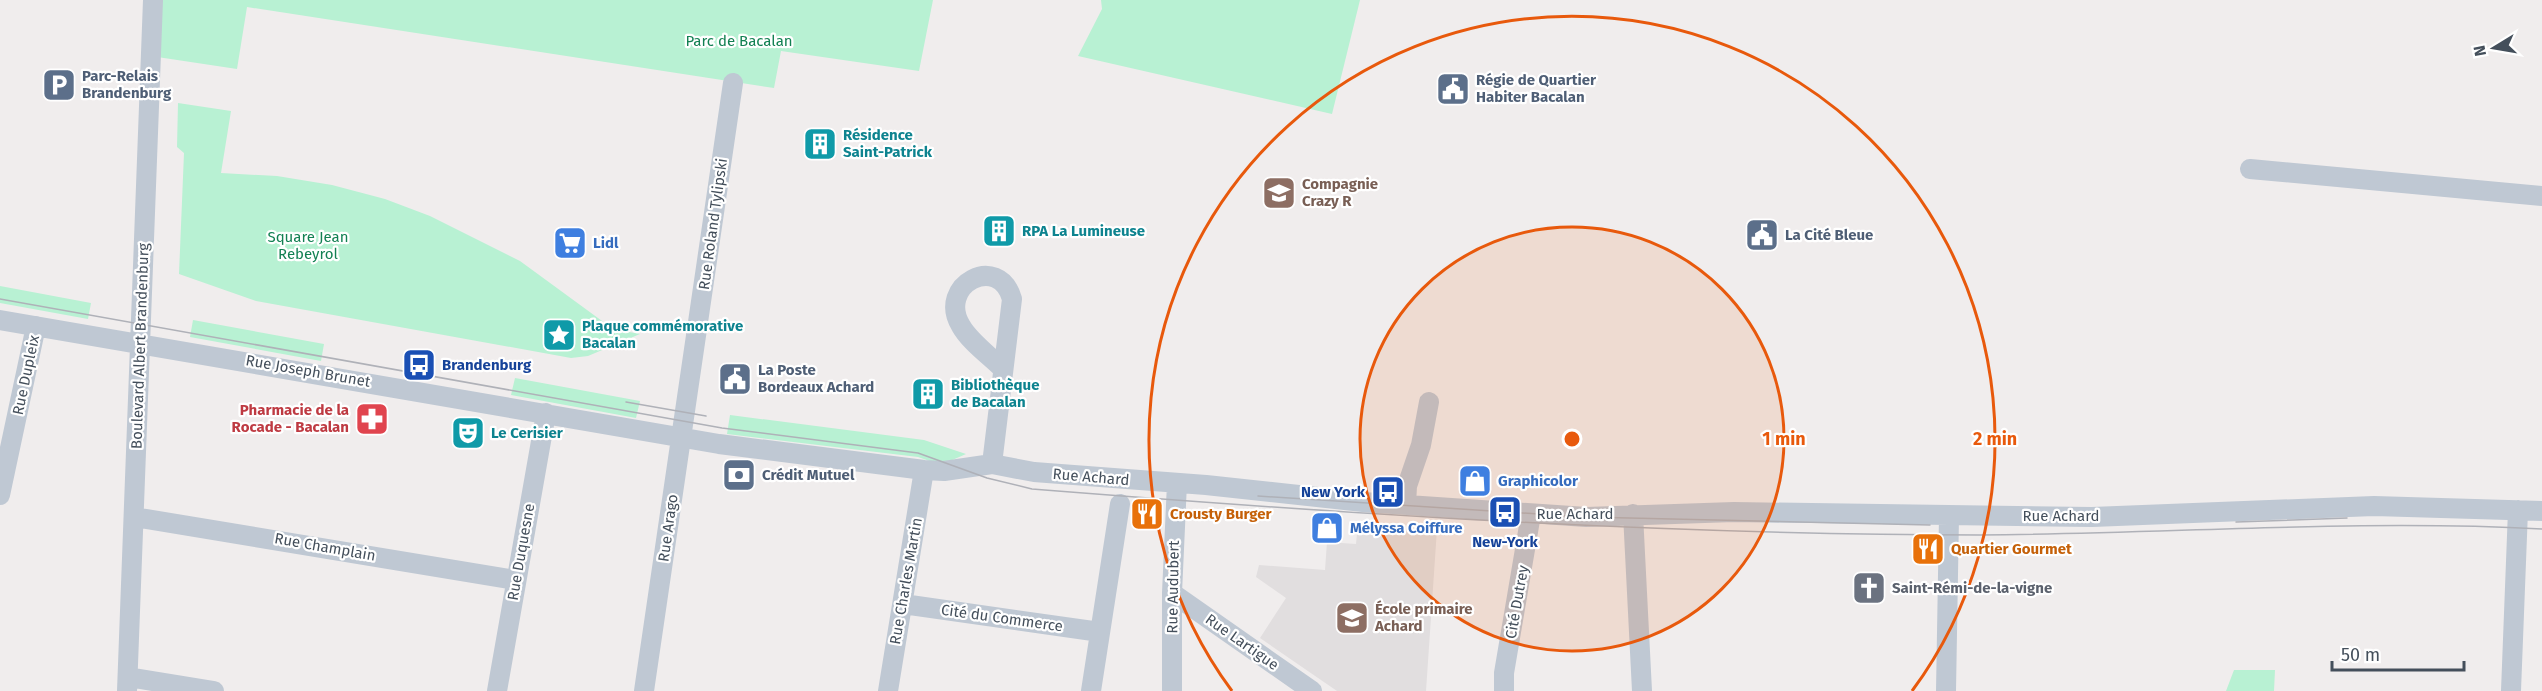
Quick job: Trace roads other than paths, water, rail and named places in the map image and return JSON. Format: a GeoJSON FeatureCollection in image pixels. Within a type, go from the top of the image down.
{"type":"FeatureCollection","features":[{"type":"Feature","properties":{"kind":"street","name":"Boulevard Albert Brandenburg"},"geometry":{"type":"LineString","coordinates":[[127,684],[153,0]]}},
{"type":"Feature","properties":{"kind":"street","name":"Rue Roland Tylipski"},"geometry":{"type":"LineString","coordinates":[[692,364],[733,83]]}},
{"type":"Feature","properties":{"kind":"street"},"geometry":{"type":"LineString","coordinates":[[2250,170],[2542,196]]}},
{"type":"Feature","properties":{"kind":"street","name":"Rue Joseph Brunet"},"geometry":{"type":"LineString","coordinates":[[0,320],[140,342],[615,425]]}},
{"type":"Feature","properties":{"kind":"street","name":"Rue Dupleix"},"geometry":{"type":"LineString","coordinates":[[0,495],[36,326]]}},
{"type":"Feature","properties":{"kind":"street","name":"Rue Arago"},"geometry":{"type":"LineString","coordinates":[[644,691],[692,364]]}},
{"type":"Feature","properties":{"kind":"street"},"geometry":{"type":"LineString","coordinates":[[992,464],[1004,369]]}},
{"type":"Feature","properties":{"kind":"street"},"geometry":{"type":"LineString","coordinates":[[1406,505],[1407,486],[1421,445],[1429,402]]}},
{"type":"Feature","properties":{"kind":"street","name":"Rue Duquesne"},"geometry":{"type":"LineString","coordinates":[[496,691],[546,413]]}},
{"type":"Feature","properties":{"kind":"street","name":"Rue Achard"},"geometry":{"type":"LineString","coordinates":[[615,425],[681,438],[924,470],[944,471],[992,464],[1034,472],[1406,505],[1586,517],[1734,512],[2092,517],[2374,506],[2542,511]]}},
{"type":"Feature","properties":{"kind":"street","name":"Rue Charles Martin"},"geometry":{"type":"LineString","coordinates":[[888,691],[924,470]]}},
{"type":"Feature","properties":{"kind":"street","name":"Rue Audubert"},"geometry":{"type":"LineString","coordinates":[[1172,691],[1172,593],[1177,483]]}},
{"type":"Feature","properties":{"kind":"street"},"geometry":{"type":"LineString","coordinates":[[1091,691],[1120,504]]}},
{"type":"Feature","properties":{"kind":"street"},"geometry":{"type":"LineString","coordinates":[[2511,691],[2518,510]]}},
{"type":"Feature","properties":{"kind":"street","name":"Cité Dutrey"},"geometry":{"type":"LineString","coordinates":[[1504,691],[1504,673],[1531,514]]}},
{"type":"Feature","properties":{"kind":"street"},"geometry":{"type":"LineString","coordinates":[[1634,514],[1642,691]]}},
{"type":"Feature","properties":{"kind":"street"},"geometry":{"type":"LineString","coordinates":[[1946,691],[1949,516]]}},
{"type":"Feature","properties":{"kind":"street","name":"Rue Champlain"},"geometry":{"type":"LineString","coordinates":[[134,517],[516,580]]}},
{"type":"Feature","properties":{"kind":"street","name":"Rue Lartigue"},"geometry":{"type":"LineString","coordinates":[[1172,593],[1312,691]]}},
{"type":"Feature","properties":{"kind":"street","name":"Cité du Commerce"},"geometry":{"type":"LineString","coordinates":[[903,604],[1100,632]]}},
{"type":"Feature","properties":{"kind":"street"},"geometry":{"type":"LineString","coordinates":[[127,684],[214,691]]}},
{"type":"Feature","properties":{"kind":"tram line"},"geometry":{"type":"LineString","coordinates":[[0,299],[722,428],[918,453],[987,478],[1032,489],[1387,515],[1742,531],[1980,535],[2331,526],[2472,526],[2542,529]]}},
{"type":"Feature","properties":{"kind":"tram line"},"geometry":{"type":"LineString","coordinates":[[626,402],[706,416]]}},
{"type":"Feature","properties":{"kind":"tram line"},"geometry":{"type":"LineString","coordinates":[[1258,496],[1586,517],[1930,525]]}},
{"type":"Feature","properties":{"kind":"tram line"},"geometry":{"type":"LineString","coordinates":[[2236,522],[2347,518]]}},
{"type":"Feature","properties":{"kind":"place","name":"Parc-Relais Brandenburg"},"geometry":{"type":"Point","coordinates":[59,85]}},
{"type":"Feature","properties":{"kind":"place","name":"Régie de Quartier Habiter Bacalan"},"geometry":{"type":"Point","coordinates":[1453,89]}},
{"type":"Feature","properties":{"kind":"place","name":"Résidence Saint-Patrick"},"geometry":{"type":"Point","coordinates":[820,144]}},
{"type":"Feature","properties":{"kind":"place","name":"Compagnie Crazy R"},"geometry":{"type":"Point","coordinates":[1279,193]}},
{"type":"Feature","properties":{"kind":"place","name":"RPA La Lumineuse"},"geometry":{"type":"Point","coordinates":[999,231]}},
{"type":"Feature","properties":{"kind":"place","name":"La Cité Bleue"},"geometry":{"type":"Point","coordinates":[1762,235]}},
{"type":"Feature","properties":{"kind":"place","name":"Lidl"},"geometry":{"type":"Point","coordinates":[570,243]}},
{"type":"Feature","properties":{"kind":"place","name":"Plaque commémorative Bacalan"},"geometry":{"type":"Point","coordinates":[559,335]}},
{"type":"Feature","properties":{"kind":"place","name":"Brandenburg"},"geometry":{"type":"Point","coordinates":[419,365]}},
{"type":"Feature","properties":{"kind":"place","name":"La Poste Bordeaux Achard"},"geometry":{"type":"Point","coordinates":[735,379]}},
{"type":"Feature","properties":{"kind":"place","name":"Bibliothèque de Bacalan"},"geometry":{"type":"Point","coordinates":[928,394]}},
{"type":"Feature","properties":{"kind":"place","name":"Pharmacie de la Rocade - Bacalan"},"geometry":{"type":"Point","coordinates":[372,419]}},
{"type":"Feature","properties":{"kind":"place","name":"Le Cerisier"},"geometry":{"type":"Point","coordinates":[468,433]}},
{"type":"Feature","properties":{"kind":"place","name":"Crédit Mutuel"},"geometry":{"type":"Point","coordinates":[739,475]}},
{"type":"Feature","properties":{"kind":"place","name":"Graphicolor"},"geometry":{"type":"Point","coordinates":[1475,481]}},
{"type":"Feature","properties":{"kind":"place","name":"New York"},"geometry":{"type":"Point","coordinates":[1388,492]}},
{"type":"Feature","properties":{"kind":"place","name":"New-York"},"geometry":{"type":"Point","coordinates":[1505,512]}},
{"type":"Feature","properties":{"kind":"place","name":"Crousty Burger"},"geometry":{"type":"Point","coordinates":[1147,514]}},
{"type":"Feature","properties":{"kind":"place","name":"Mélyssa Coiffure"},"geometry":{"type":"Point","coordinates":[1327,528]}},
{"type":"Feature","properties":{"kind":"place","name":"Quartier Gourmet"},"geometry":{"type":"Point","coordinates":[1928,549]}},
{"type":"Feature","properties":{"kind":"place","name":"Saint-Rémi-de-la-vigne"},"geometry":{"type":"Point","coordinates":[1869,588]}},
{"type":"Feature","properties":{"kind":"place","name":"École primaire Achard"},"geometry":{"type":"Point","coordinates":[1352,618]}},
{"type":"Feature","properties":{"kind":"park label","name":"Parc de Bacalan"},"geometry":{"type":"Point","coordinates":[739,41]}},
{"type":"Feature","properties":{"kind":"park label","name":"Square Jean Rebeyrol"},"geometry":{"type":"Point","coordinates":[308,246]}}]}
